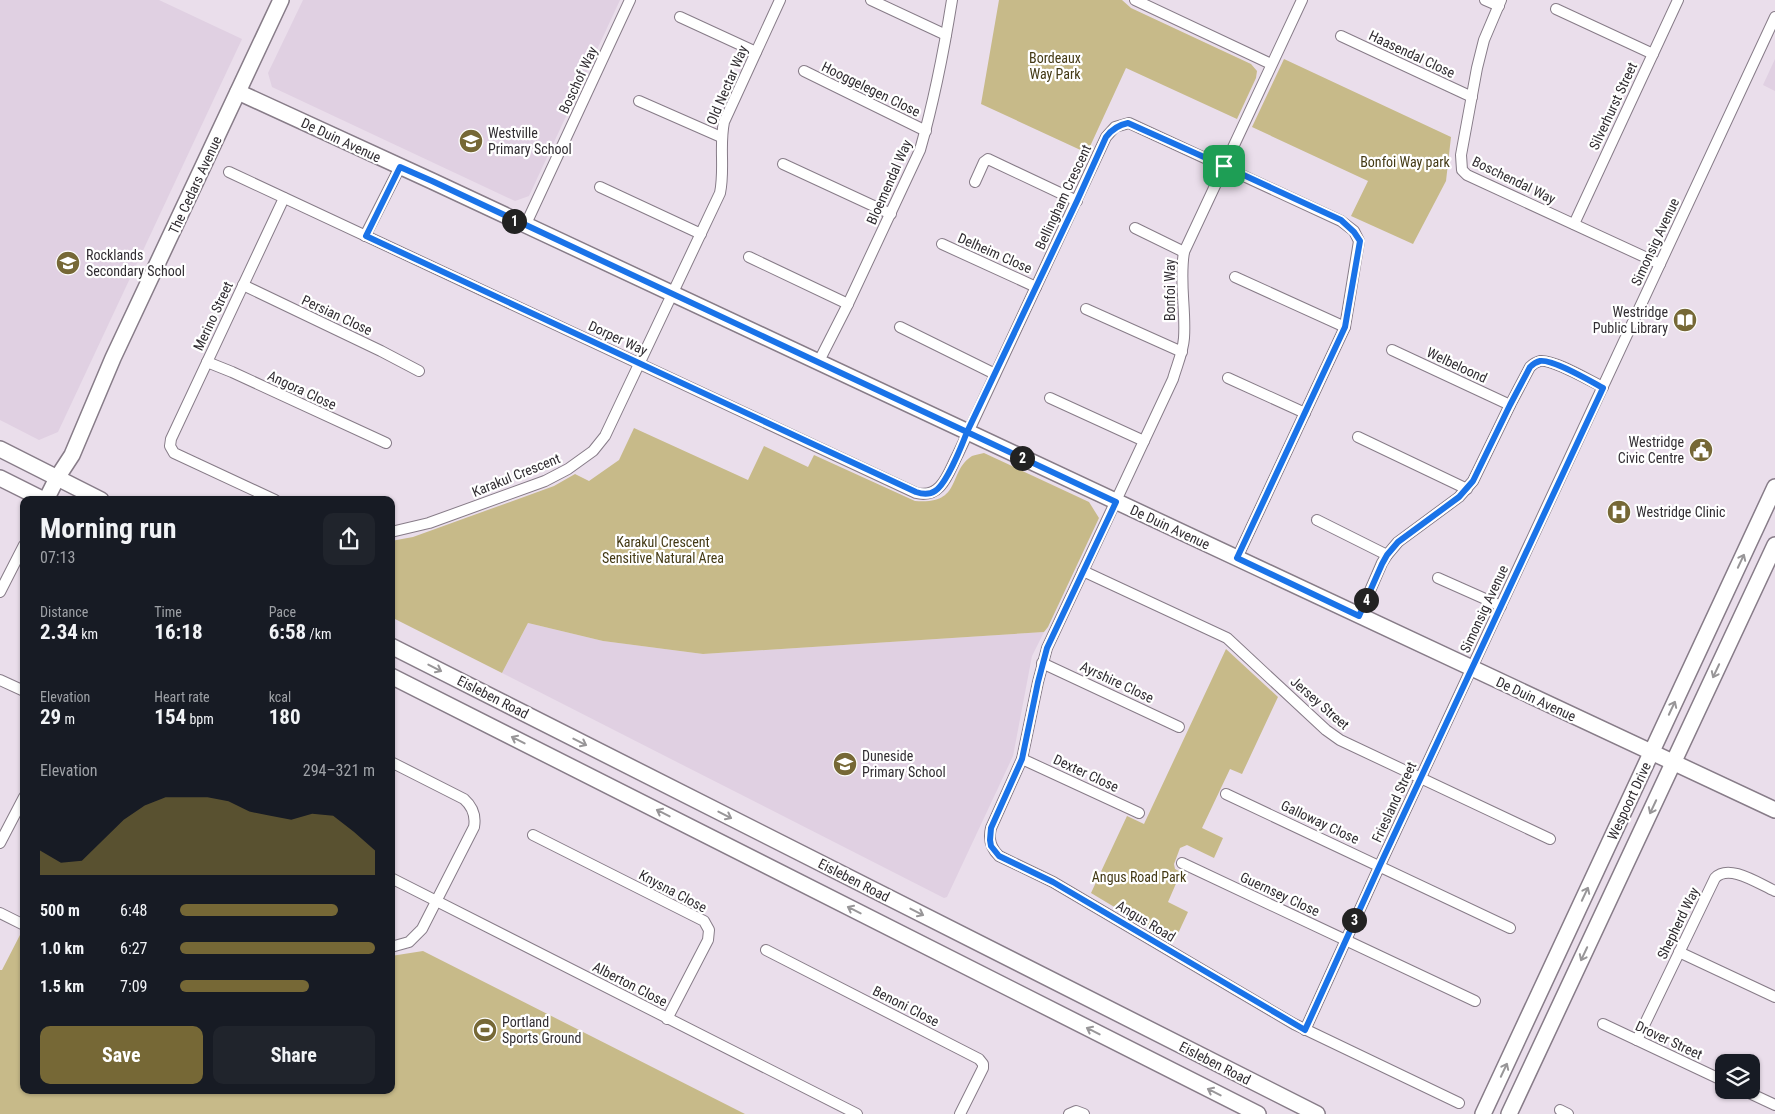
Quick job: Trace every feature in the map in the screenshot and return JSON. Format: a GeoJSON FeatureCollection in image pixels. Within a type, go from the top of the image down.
{"type":"FeatureCollection","features":[{"type":"Feature","properties":{"kind":"main road","name":"The Cedars Avenue"},"geometry":{"type":"LineString","coordinates":[[47,496],[72,454],[113,358],[281,0]]}},
{"type":"Feature","properties":{"kind":"main road","name":"De Duin Avenue"},"geometry":{"type":"LineString","coordinates":[[238,92],[1775,810]]}},
{"type":"Feature","properties":{"kind":"main road"},"geometry":{"type":"LineString","coordinates":[[0,449],[93,496]]}},
{"type":"Feature","properties":{"kind":"main road"},"geometry":{"type":"LineString","coordinates":[[0,478],[37,496]]}},
{"type":"Feature","properties":{"kind":"main road","name":"Wespoort Drive"},"geometry":{"type":"LineString","coordinates":[[1483,1114],[1775,487]]}},
{"type":"Feature","properties":{"kind":"main road","name":"Wespoort Drive"},"geometry":{"type":"LineString","coordinates":[[1509,1114],[1775,545]]}},
{"type":"Feature","properties":{"kind":"main road","name":"Eisleben Road"},"geometry":{"type":"LineString","coordinates":[[395,648],[1317,1114]]}},
{"type":"Feature","properties":{"kind":"main road","name":"Eisleben Road"},"geometry":{"type":"LineString","coordinates":[[395,678],[1258,1114]]}},
{"type":"Feature","properties":{"kind":"street","name":"Boschof Way"},"geometry":{"type":"LineString","coordinates":[[524,226],[630,0]]}},
{"type":"Feature","properties":{"kind":"street","name":"Old Nectar Way"},"geometry":{"type":"LineString","coordinates":[[672,294],[720,193],[723,178],[721,137],[726,115],[780,0]]}},
{"type":"Feature","properties":{"kind":"street"},"geometry":{"type":"LineString","coordinates":[[871,0],[946,35]]}},
{"type":"Feature","properties":{"kind":"street","name":"Bloemendal Way"},"geometry":{"type":"LineString","coordinates":[[818,363],[848,304],[920,150],[926,131],[952,0]]}},
{"type":"Feature","properties":{"kind":"street"},"geometry":{"type":"LineString","coordinates":[[1135,0],[1271,64]]}},
{"type":"Feature","properties":{"kind":"street","name":"Bonfoi Way"},"geometry":{"type":"LineString","coordinates":[[1116,502],[1173,379],[1182,352],[1184,337],[1181,272],[1184,252],[1302,0]]}},
{"type":"Feature","properties":{"kind":"street"},"geometry":{"type":"LineString","coordinates":[[1485,0],[1500,3]]}},
{"type":"Feature","properties":{"kind":"street","name":"Silverhurst Street"},"geometry":{"type":"LineString","coordinates":[[1574,224],[1678,0]]}},
{"type":"Feature","properties":{"kind":"street","name":"Boschendal Way"},"geometry":{"type":"LineString","coordinates":[[1500,3],[1484,40],[1461,155],[1461,166],[1464,173],[1660,264]]}},
{"type":"Feature","properties":{"kind":"street"},"geometry":{"type":"LineString","coordinates":[[1556,9],[1653,54]]}},
{"type":"Feature","properties":{"kind":"street"},"geometry":{"type":"LineString","coordinates":[[680,17],[756,52]]}},
{"type":"Feature","properties":{"kind":"street","name":"Simonsig Avenue"},"geometry":{"type":"LineString","coordinates":[[1472,668],[1775,17]]}},
{"type":"Feature","properties":{"kind":"street","name":"Haasendal Close"},"geometry":{"type":"LineString","coordinates":[[1341,36],[1472,97]]}},
{"type":"Feature","properties":{"kind":"street","name":"Hooggelegen Close"},"geometry":{"type":"LineString","coordinates":[[804,71],[926,131]]}},
{"type":"Feature","properties":{"kind":"street"},"geometry":{"type":"LineString","coordinates":[[639,101],[721,137]]}},
{"type":"Feature","properties":{"kind":"street","name":"Bellingham Crescent"},"geometry":{"type":"LineString","coordinates":[[967,432],[1106,137],[1115,127],[1128,123],[1341,220],[1354,232],[1360,241],[1345,327],[1237,558]]}},
{"type":"Feature","properties":{"kind":"street"},"geometry":{"type":"LineString","coordinates":[[975,182],[984,162],[988,159],[1077,201]]}},
{"type":"Feature","properties":{"kind":"street"},"geometry":{"type":"LineString","coordinates":[[783,164],[891,214]]}},
{"type":"Feature","properties":{"kind":"street"},"geometry":{"type":"LineString","coordinates":[[366,236],[400,167]]}},
{"type":"Feature","properties":{"kind":"street","name":"Dorper Way"},"geometry":{"type":"LineString","coordinates":[[229,172],[922,494],[935,491],[941,487],[967,432]]}},
{"type":"Feature","properties":{"kind":"street"},"geometry":{"type":"LineString","coordinates":[[600,187],[701,234]]}},
{"type":"Feature","properties":{"kind":"street","name":"Merino Street"},"geometry":{"type":"LineString","coordinates":[[266,496],[174,453],[170,446],[171,439],[284,198]]}},
{"type":"Feature","properties":{"kind":"street"},"geometry":{"type":"LineString","coordinates":[[1135,228],[1184,252]]}},
{"type":"Feature","properties":{"kind":"street","name":"Delheim Close"},"geometry":{"type":"LineString","coordinates":[[942,244],[1036,287]]}},
{"type":"Feature","properties":{"kind":"street"},"geometry":{"type":"LineString","coordinates":[[749,257],[848,304]]}},
{"type":"Feature","properties":{"kind":"street"},"geometry":{"type":"LineString","coordinates":[[1235,277],[1345,327]]}},
{"type":"Feature","properties":{"kind":"street","name":"Persian Close"},"geometry":{"type":"LineString","coordinates":[[243,285],[381,351],[419,372]]}},
{"type":"Feature","properties":{"kind":"street","name":"Karakul Crescent"},"geometry":{"type":"LineString","coordinates":[[395,532],[437,520],[544,481],[568,469],[593,451],[605,436],[672,294]]}},
{"type":"Feature","properties":{"kind":"street"},"geometry":{"type":"LineString","coordinates":[[1086,310],[1182,352]]}},
{"type":"Feature","properties":{"kind":"street"},"geometry":{"type":"LineString","coordinates":[[900,327],[995,374]]}},
{"type":"Feature","properties":{"kind":"street","name":"Welbeloond"},"geometry":{"type":"LineString","coordinates":[[1392,350],[1510,405]]}},
{"type":"Feature","properties":{"kind":"street"},"geometry":{"type":"LineString","coordinates":[[1359,616],[1382,564],[1398,542],[1467,489],[1482,464],[1530,367],[1542,360],[1552,362],[1603,388]]}},
{"type":"Feature","properties":{"kind":"street","name":"Angora Close"},"geometry":{"type":"LineString","coordinates":[[207,362],[386,443]]}},
{"type":"Feature","properties":{"kind":"street"},"geometry":{"type":"LineString","coordinates":[[1228,378],[1305,413]]}},
{"type":"Feature","properties":{"kind":"street"},"geometry":{"type":"LineString","coordinates":[[1050,398],[1144,441]]}},
{"type":"Feature","properties":{"kind":"street"},"geometry":{"type":"LineString","coordinates":[[1358,437],[1467,489]]}},
{"type":"Feature","properties":{"kind":"street","name":"Angus Road"},"geometry":{"type":"LineString","coordinates":[[1116,502],[1047,648],[1042,663],[1022,759],[991,828],[990,840],[994,852],[1053,882],[1305,1030],[1459,1103]]}},
{"type":"Feature","properties":{"kind":"street"},"geometry":{"type":"LineString","coordinates":[[1317,520],[1387,555]]}},
{"type":"Feature","properties":{"kind":"street"},"geometry":{"type":"LineString","coordinates":[[0,592],[20,553]]}},
{"type":"Feature","properties":{"kind":"street","name":"Jersey Street"},"geometry":{"type":"LineString","coordinates":[[1083,571],[1227,638],[1332,735],[1340,740],[1550,839]]}},
{"type":"Feature","properties":{"kind":"street"},"geometry":{"type":"LineString","coordinates":[[1438,578],[1501,606]]}},
{"type":"Feature","properties":{"kind":"street","name":"Ayrshire Close"},"geometry":{"type":"LineString","coordinates":[[1042,663],[1179,727]]}},
{"type":"Feature","properties":{"kind":"street","name":"Friesland Street"},"geometry":{"type":"LineString","coordinates":[[1305,1030],[1472,668]]}},
{"type":"Feature","properties":{"kind":"street"},"geometry":{"type":"LineString","coordinates":[[0,680],[20,689]]}},
{"type":"Feature","properties":{"kind":"street","name":"Dexter Close"},"geometry":{"type":"LineString","coordinates":[[1022,759],[1139,812]]}},
{"type":"Feature","properties":{"kind":"street"},"geometry":{"type":"LineString","coordinates":[[395,764],[464,799],[474,814],[474,827],[426,923],[415,938],[395,947]]}},
{"type":"Feature","properties":{"kind":"street","name":"Galloway Close"},"geometry":{"type":"LineString","coordinates":[[1226,794],[1380,865],[1510,928]]}},
{"type":"Feature","properties":{"kind":"street"},"geometry":{"type":"LineString","coordinates":[[0,844],[20,805]]}},
{"type":"Feature","properties":{"kind":"street","name":"Knysna Close"},"geometry":{"type":"LineString","coordinates":[[533,835],[704,921],[709,930],[708,940],[667,1019]]}},
{"type":"Feature","properties":{"kind":"street","name":"Guernsey Close"},"geometry":{"type":"LineString","coordinates":[[1182,863],[1475,1001]]}},
{"type":"Feature","properties":{"kind":"street","name":"Shepherd Way"},"geometry":{"type":"LineString","coordinates":[[1637,1040],[1718,874],[1732,872],[1775,891]]}},
{"type":"Feature","properties":{"kind":"street","name":"Alberton Close"},"geometry":{"type":"LineString","coordinates":[[395,880],[856,1114]]}},
{"type":"Feature","properties":{"kind":"street"},"geometry":{"type":"LineString","coordinates":[[0,913],[20,923]]}},
{"type":"Feature","properties":{"kind":"street","name":"Benoni Close"},"geometry":{"type":"LineString","coordinates":[[766,950],[979,1059],[983,1064],[982,1068],[960,1114]]}},
{"type":"Feature","properties":{"kind":"street"},"geometry":{"type":"LineString","coordinates":[[1679,952],[1775,997]]}},
{"type":"Feature","properties":{"kind":"street","name":"Drover Street"},"geometry":{"type":"LineString","coordinates":[[1603,1024],[1715,1077]]}},
{"type":"Feature","properties":{"kind":"street"},"geometry":{"type":"LineString","coordinates":[[1760,1098],[1775,1105]]}},
{"type":"Feature","properties":{"kind":"street"},"geometry":{"type":"LineString","coordinates":[[1071,1112],[1078,1111],[1084,1114]]}},
{"type":"Feature","properties":{"kind":"shaded area","name":"Rocklands Secondary School"},"geometry":{"type":"Polygon","coordinates":[[[0,0],[159,0],[242,39],[58,432],[39,440],[0,420],[0,0]]]}},
{"type":"Feature","properties":{"kind":"shaded area","name":"Westville Primary School"},"geometry":{"type":"Polygon","coordinates":[[[303,0],[620,0],[529,196],[515,201],[272,87],[268,73],[303,0]]]}},
{"type":"Feature","properties":{"kind":"shaded area"},"geometry":{"type":"Polygon","coordinates":[[[1775,59],[1775,91],[1763,85],[1775,59]]]}},
{"type":"Feature","properties":{"kind":"shaded area","name":"Duneside Primary School"},"geometry":{"type":"Polygon","coordinates":[[[528,623],[603,641],[703,654],[1044,632],[1032,656],[1013,756],[947,897],[944,898],[502,673],[528,623]]]}},
{"type":"Feature","properties":{"kind":"green space","name":"Bordeaux Way Park"},"geometry":{"type":"Polygon","coordinates":[[[999,0],[1122,0],[1131,8],[1251,64],[1257,71],[1256,78],[1237,119],[1126,68],[1087,153],[981,104],[999,0]]]}},
{"type":"Feature","properties":{"kind":"green space","name":"Bonfoi Way park"},"geometry":{"type":"Polygon","coordinates":[[[1284,59],[1451,137],[1446,181],[1413,244],[1351,216],[1368,181],[1252,127],[1284,59]]]}},
{"type":"Feature","properties":{"kind":"green space","name":"Karakul Crescent Sensitive Natural Area"},"geometry":{"type":"Polygon","coordinates":[[[634,428],[748,480],[764,446],[808,467],[814,455],[915,501],[930,501],[941,498],[948,493],[964,463],[972,456],[984,453],[1089,502],[1099,518],[1044,632],[703,654],[603,641],[528,623],[502,673],[395,619],[395,540],[413,537],[554,486],[575,474],[589,481],[619,460],[634,428]]]}},
{"type":"Feature","properties":{"kind":"green space","name":"Angus Road Park"},"geometry":{"type":"Polygon","coordinates":[[[1226,649],[1278,697],[1242,774],[1230,769],[1202,828],[1223,838],[1214,858],[1187,845],[1180,848],[1174,864],[1175,869],[1181,872],[1168,902],[1188,912],[1175,940],[1171,941],[1091,893],[1127,816],[1144,824],[1226,649]]]}},
{"type":"Feature","properties":{"kind":"green space","name":"Portland Sports Ground"},"geometry":{"type":"Polygon","coordinates":[[[20,935],[20,1094],[395,1094],[395,955],[423,951],[745,1114],[0,1114],[0,970],[2,970],[20,935]]]}},
{"type":"Feature","properties":{"kind":"place","name":"Westville Primary School"},"geometry":{"type":"Point","coordinates":[471,141]}},
{"type":"Feature","properties":{"kind":"place","name":"Rocklands Secondary School"},"geometry":{"type":"Point","coordinates":[68,263]}},
{"type":"Feature","properties":{"kind":"place","name":"Westridge Public Library"},"geometry":{"type":"Point","coordinates":[1685,320]}},
{"type":"Feature","properties":{"kind":"place","name":"Westridge Civic Centre"},"geometry":{"type":"Point","coordinates":[1701,450]}},
{"type":"Feature","properties":{"kind":"place","name":"Westridge Clinic"},"geometry":{"type":"Point","coordinates":[1619,512]}},
{"type":"Feature","properties":{"kind":"place","name":"Duneside Primary School"},"geometry":{"type":"Point","coordinates":[845,764]}},
{"type":"Feature","properties":{"kind":"place","name":"Portland Sports Ground"},"geometry":{"type":"Point","coordinates":[485,1030]}},
{"type":"Feature","properties":{"kind":"route"},"geometry":{"type":"LineString","coordinates":[[1224,166],[1128,123],[1115,127],[1110,132],[967,432],[400,167],[366,236],[916,492],[929,494],[941,487],[967,432],[1116,502],[1047,648],[1042,663],[1022,759],[991,828],[991,846],[999,856],[1053,882],[1305,1030],[1603,388],[1552,362],[1542,360],[1530,367],[1473,481],[1459,497],[1398,542],[1387,555],[1359,616],[1237,558],[1345,327],[1360,241],[1348,225],[1341,220],[1224,166]]}}]}
